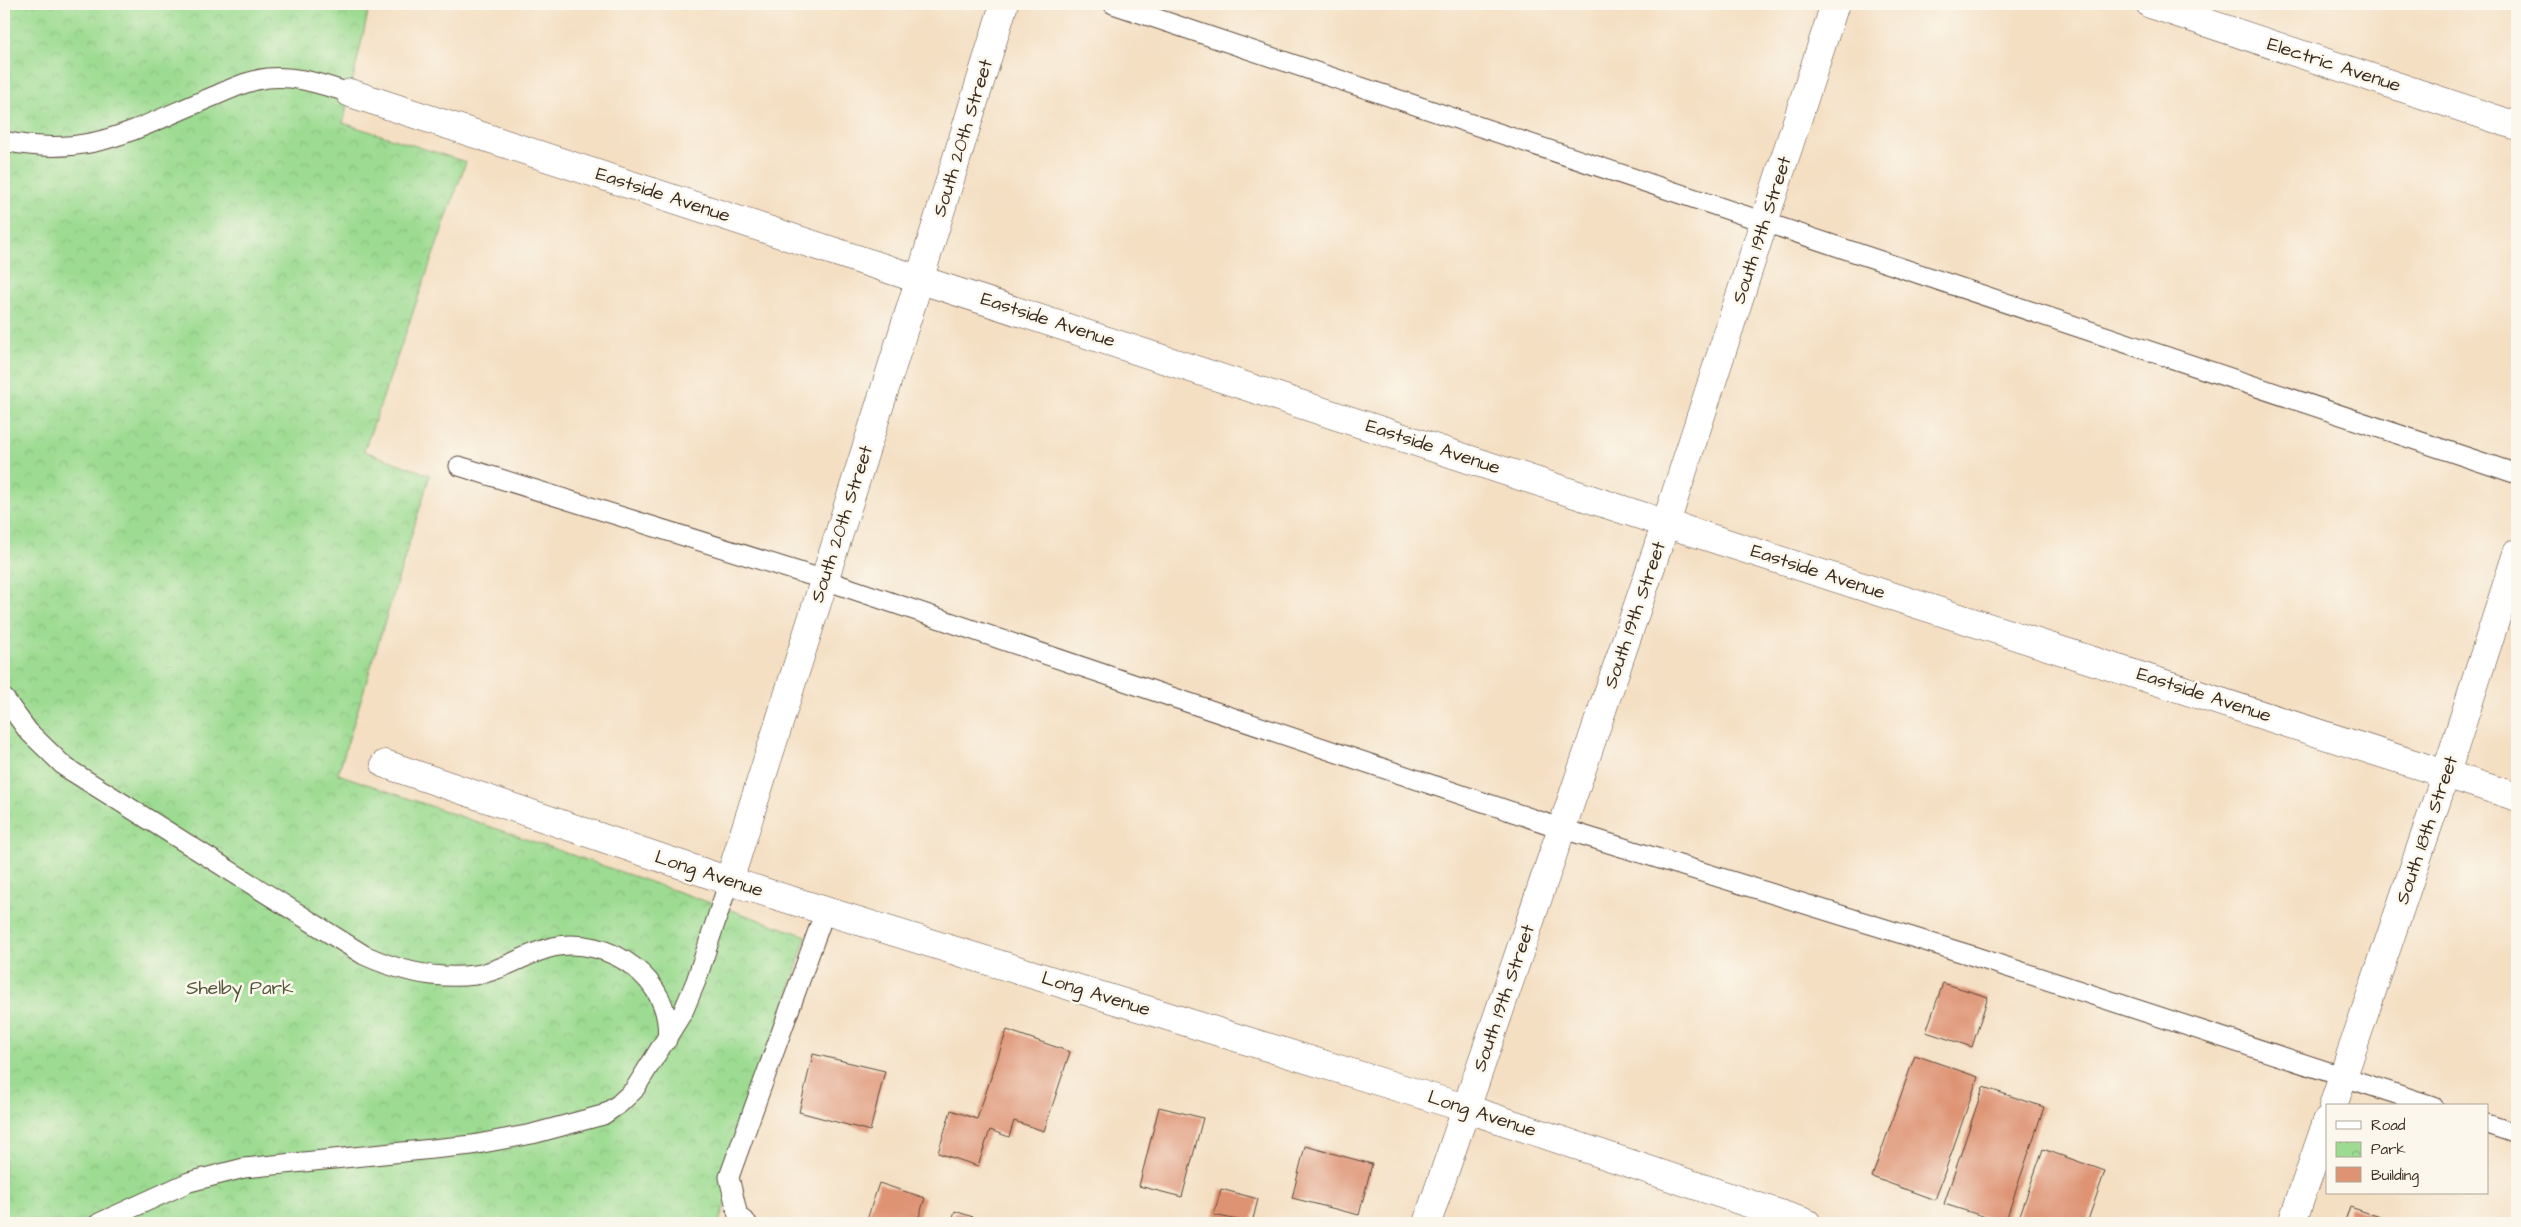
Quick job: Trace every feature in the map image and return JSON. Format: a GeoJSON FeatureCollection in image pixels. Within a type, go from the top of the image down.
{"type":"FeatureCollection","features":[{"type":"Feature","properties":{"kind":"street","name":"South 20th Street"},"geometry":{"type":"LineString","coordinates":[[729,881],[920,278],[1004,4]]}},
{"type":"Feature","properties":{"kind":"street","name":"South 19th Street"},"geometry":{"type":"LineString","coordinates":[[1428,1223],[1465,1108],[1563,829],[1666,523],[1835,4]]}},
{"type":"Feature","properties":{"kind":"street","name":"Electric Avenue"},"geometry":{"type":"LineString","coordinates":[[2150,4],[2517,126]]}},
{"type":"Feature","properties":{"kind":"street","name":"Eastside Avenue"},"geometry":{"type":"LineString","coordinates":[[350,93],[1666,523],[2517,797]]}},
{"type":"Feature","properties":{"kind":"street","name":"South 18th Street"},"geometry":{"type":"LineString","coordinates":[[2334,1104],[2446,773],[2517,553]]}},
{"type":"Feature","properties":{"kind":"street","name":"Long Avenue"},"geometry":{"type":"LineString","coordinates":[[384,764],[729,881],[1465,1108],[1807,1223]]}},
{"type":"Feature","properties":{"kind":"street"},"geometry":{"type":"LineString","coordinates":[[2292,1223],[2326,1125]]}},
{"type":"Feature","properties":{"kind":"lane"},"geometry":{"type":"LineString","coordinates":[[1113,4],[2517,474]]}},
{"type":"Feature","properties":{"kind":"lane"},"geometry":{"type":"LineString","coordinates":[[4,142],[45,148],[85,146],[114,137],[243,84],[267,78],[304,80],[350,93]]}},
{"type":"Feature","properties":{"kind":"lane"},"geometry":{"type":"LineString","coordinates":[[459,466],[825,580],[1563,829],[1970,955],[2427,1104]]}},
{"type":"Feature","properties":{"kind":"lane"},"geometry":{"type":"LineString","coordinates":[[4,698],[28,731],[66,767],[364,955],[400,970],[418,974],[456,976],[493,971],[551,947],[573,945],[595,947],[626,961],[650,984],[666,1014],[669,1024],[667,1040]]}},
{"type":"Feature","properties":{"kind":"lane","name":"South 20th Street"},"geometry":{"type":"LineString","coordinates":[[99,1223],[189,1182],[244,1168],[472,1144],[532,1134],[594,1119],[612,1110],[627,1098],[667,1040],[696,981],[729,881]]}},
{"type":"Feature","properties":{"kind":"lane"},"geometry":{"type":"LineString","coordinates":[[747,1223],[738,1216],[729,1177],[825,911]]}},
{"type":"Feature","properties":{"kind":"lane"},"geometry":{"type":"LineString","coordinates":[[2488,1124],[2517,1134]]}},
{"type":"Feature","properties":{"kind":"green space","name":"Shelby Park"},"geometry":{"type":"Polygon","coordinates":[[[4,4],[370,4],[343,123],[466,162],[364,451],[430,475],[338,774],[806,936],[719,1223],[4,1223],[4,4]]]}},
{"type":"Feature","properties":{"kind":"building"},"geometry":{"type":"Polygon","coordinates":[[[1943,983],[1988,997],[1972,1047],[1926,1032],[1943,983]]]}},
{"type":"Feature","properties":{"kind":"building"},"geometry":{"type":"Polygon","coordinates":[[[1007,1030],[1070,1052],[1044,1131],[1014,1121],[1009,1137],[990,1130],[978,1166],[938,1153],[951,1110],[977,1119],[1007,1030]]]}},
{"type":"Feature","properties":{"kind":"building"},"geometry":{"type":"Polygon","coordinates":[[[813,1054],[885,1071],[870,1131],[799,1112],[813,1054]]]}},
{"type":"Feature","properties":{"kind":"building"},"geometry":{"type":"Polygon","coordinates":[[[1915,1055],[1978,1077],[1935,1200],[1872,1177],[1915,1055]]]}},
{"type":"Feature","properties":{"kind":"building"},"geometry":{"type":"Polygon","coordinates":[[[1983,1087],[2044,1107],[2005,1223],[1944,1204],[1983,1087]]]}},
{"type":"Feature","properties":{"kind":"building"},"geometry":{"type":"Polygon","coordinates":[[[1159,1107],[1203,1118],[1182,1197],[1139,1186],[1159,1107]]]}},
{"type":"Feature","properties":{"kind":"building"},"geometry":{"type":"Polygon","coordinates":[[[1305,1146],[1372,1164],[1359,1215],[1292,1198],[1305,1146]]]}},
{"type":"Feature","properties":{"kind":"building"},"geometry":{"type":"Polygon","coordinates":[[[2043,1149],[2105,1171],[2087,1223],[2043,1223],[2020,1215],[2043,1149]]]}},
{"type":"Feature","properties":{"kind":"building"},"geometry":{"type":"Polygon","coordinates":[[[879,1183],[925,1198],[917,1223],[866,1223],[879,1183]]]}},
{"type":"Feature","properties":{"kind":"building"},"geometry":{"type":"Polygon","coordinates":[[[1221,1189],[1258,1199],[1252,1223],[1214,1215],[1221,1189]]]}},
{"type":"Feature","properties":{"kind":"building"},"geometry":{"type":"Polygon","coordinates":[[[2350,1207],[2398,1223],[2344,1223],[2350,1207]]]}},
{"type":"Feature","properties":{"kind":"building"},"geometry":{"type":"Polygon","coordinates":[[[955,1211],[991,1223],[951,1223],[955,1211]]]}}]}
